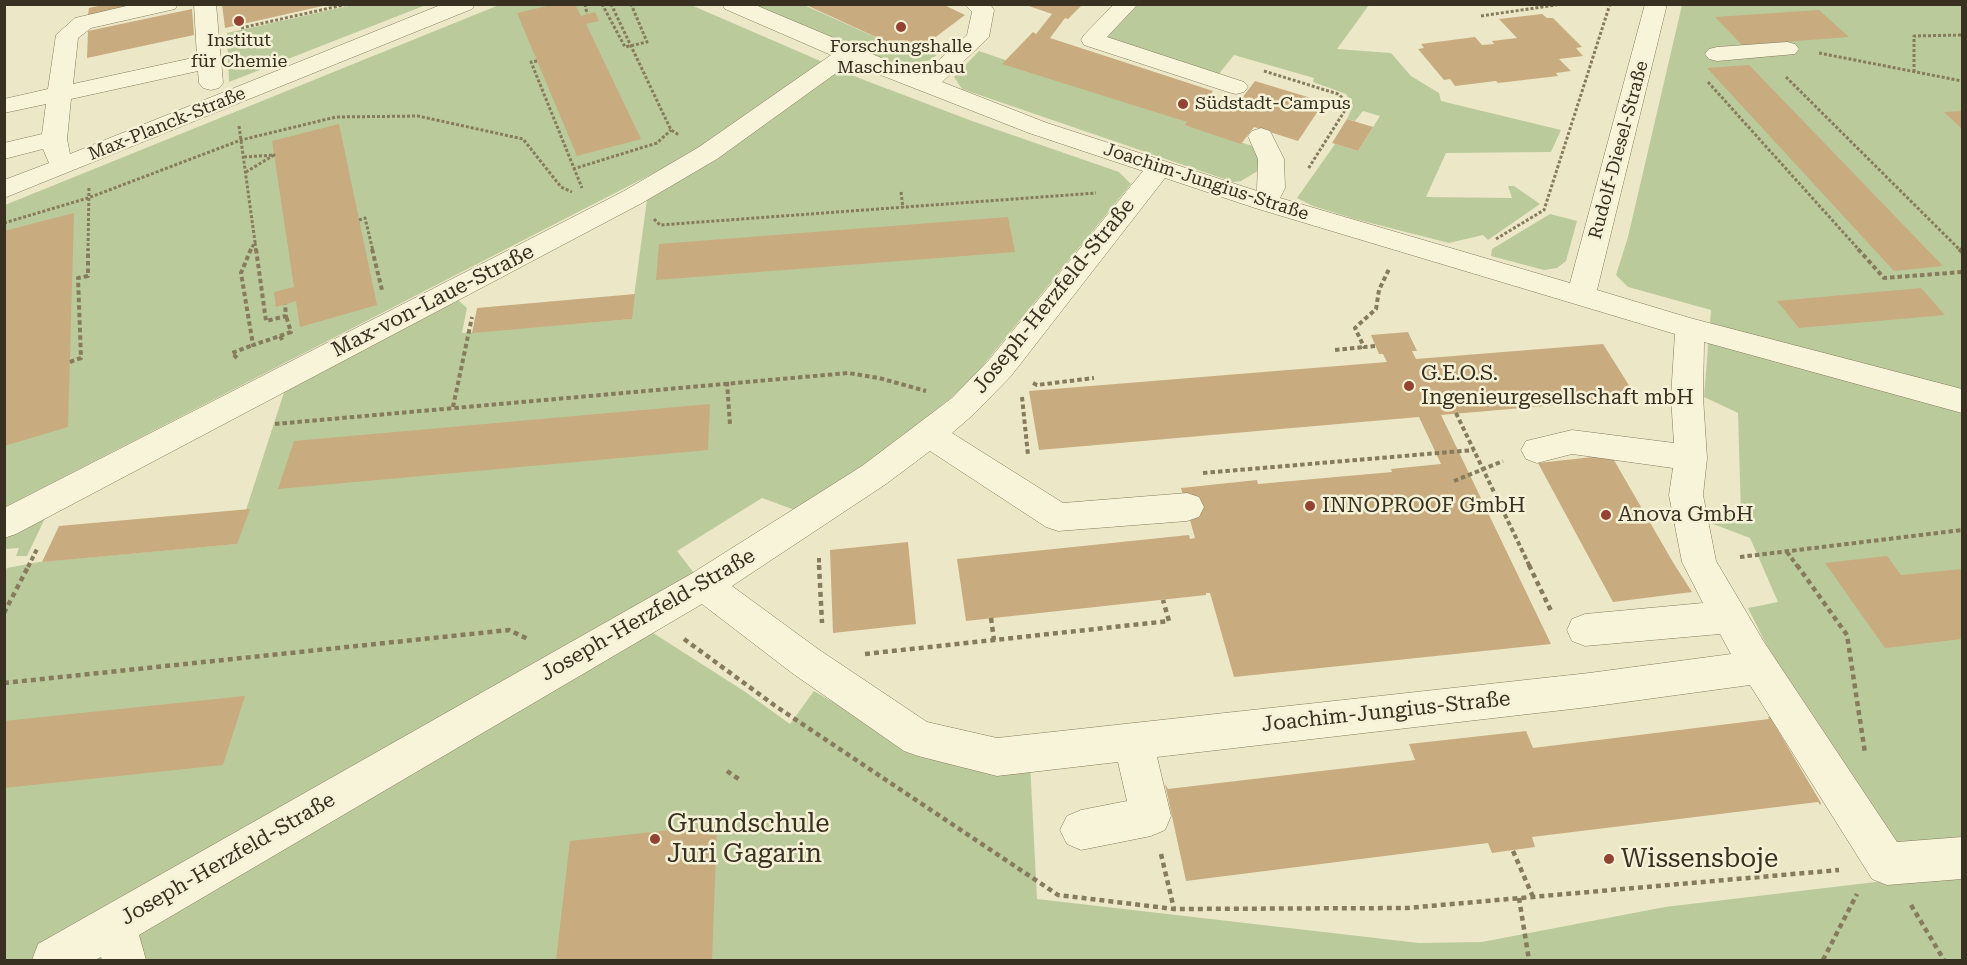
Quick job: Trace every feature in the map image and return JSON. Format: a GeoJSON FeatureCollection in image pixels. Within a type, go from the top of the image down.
{"type":"FeatureCollection","features":[{"type":"Feature","properties":{"kind":"street"},"geometry":{"type":"LineString","coordinates":[[75,161],[55,148],[54,139],[67,35],[84,23],[167,4]]}},
{"type":"Feature","properties":{"kind":"street"},"geometry":{"type":"LineString","coordinates":[[205,4],[210,61],[224,101]]}},
{"type":"Feature","properties":{"kind":"street","name":"Max-Planck-Straße"},"geometry":{"type":"LineString","coordinates":[[4,190],[464,4]]}},
{"type":"Feature","properties":{"kind":"street","name":"Joachim-Jungius-Straße"},"geometry":{"type":"LineString","coordinates":[[733,4],[925,85],[1038,128],[1159,168],[1268,195],[1474,263],[1690,328],[1962,400]]}},
{"type":"Feature","properties":{"kind":"street"},"geometry":{"type":"LineString","coordinates":[[925,85],[978,37],[983,10],[975,4]]}},
{"type":"Feature","properties":{"kind":"street"},"geometry":{"type":"LineString","coordinates":[[1127,4],[1092,40],[1236,87]]}},
{"type":"Feature","properties":{"kind":"street","name":"Rudolf-Diesel-Straße"},"geometry":{"type":"LineString","coordinates":[[1581,295],[1656,4]]}},
{"type":"Feature","properties":{"kind":"street"},"geometry":{"type":"LineString","coordinates":[[1717,54],[1787,49]]}},
{"type":"Feature","properties":{"kind":"street","name":"Max-von-Laue-Straße"},"geometry":{"type":"LineString","coordinates":[[4,524],[459,288],[708,153],[848,54]]}},
{"type":"Feature","properties":{"kind":"street"},"geometry":{"type":"LineString","coordinates":[[4,106],[210,61]]}},
{"type":"Feature","properties":{"kind":"street"},"geometry":{"type":"LineString","coordinates":[[1261,136],[1270,159],[1268,195]]}},
{"type":"Feature","properties":{"kind":"street"},"geometry":{"type":"LineString","coordinates":[[4,151],[54,139]]}},
{"type":"Feature","properties":{"kind":"street","name":"Joseph-Herzfeld-Straße"},"geometry":{"type":"LineString","coordinates":[[54,960],[119,943],[571,660],[705,585],[874,475],[1010,372],[1159,168]]}},
{"type":"Feature","properties":{"kind":"street"},"geometry":{"type":"LineString","coordinates":[[1690,328],[1687,397],[1691,458],[1686,495],[1699,562],[1728,617],[1887,864],[1962,858]]}},
{"type":"Feature","properties":{"kind":"street"},"geometry":{"type":"LineString","coordinates":[[929,434],[1059,517],[1187,507]]}},
{"type":"Feature","properties":{"kind":"street"},"geometry":{"type":"LineString","coordinates":[[1537,450],[1572,442],[1691,458]]}},
{"type":"Feature","properties":{"kind":"street","name":"Joachim-Jungius-Straße"},"geometry":{"type":"LineString","coordinates":[[705,585],[814,659],[918,738],[997,757],[1577,691],[1761,667]]}},
{"type":"Feature","properties":{"kind":"street"},"geometry":{"type":"LineString","coordinates":[[1569,623],[1728,617]]}},
{"type":"Feature","properties":{"kind":"street"},"geometry":{"type":"LineString","coordinates":[[1081,830],[1151,816],[1133,741]]}},
{"type":"Feature","properties":{"kind":"path"},"geometry":{"type":"LineString","coordinates":[[208,35],[348,4]]}},
{"type":"Feature","properties":{"kind":"path"},"geometry":{"type":"LineString","coordinates":[[602,4],[625,47],[647,42],[631,4]]}},
{"type":"Feature","properties":{"kind":"path"},"geometry":{"type":"LineString","coordinates":[[611,4],[671,130],[708,153]]}},
{"type":"Feature","properties":{"kind":"path"},"geometry":{"type":"LineString","coordinates":[[1481,16],[1562,4]]}},
{"type":"Feature","properties":{"kind":"path"},"geometry":{"type":"LineString","coordinates":[[1474,263],[1477,250],[1545,210],[1610,4]]}},
{"type":"Feature","properties":{"kind":"path"},"geometry":{"type":"LineString","coordinates":[[585,5],[588,14]]}},
{"type":"Feature","properties":{"kind":"path"},"geometry":{"type":"LineString","coordinates":[[1914,72],[1914,36],[1962,35]]}},
{"type":"Feature","properties":{"kind":"path"},"geometry":{"type":"LineString","coordinates":[[1787,49],[1797,48],[1962,81]]}},
{"type":"Feature","properties":{"kind":"path"},"geometry":{"type":"LineString","coordinates":[[1761,51],[1962,252]]}},
{"type":"Feature","properties":{"kind":"path"},"geometry":{"type":"LineString","coordinates":[[537,61],[531,62],[582,188],[660,225],[1095,194]]}},
{"type":"Feature","properties":{"kind":"path"},"geometry":{"type":"LineString","coordinates":[[1236,87],[1257,68],[1338,94],[1349,104],[1293,192],[1268,195]]}},
{"type":"Feature","properties":{"kind":"path"},"geometry":{"type":"LineString","coordinates":[[1702,75],[1884,278],[1962,272]]}},
{"type":"Feature","properties":{"kind":"path"},"geometry":{"type":"LineString","coordinates":[[224,101],[242,140],[266,321],[286,316]]}},
{"type":"Feature","properties":{"kind":"path"},"geometry":{"type":"LineString","coordinates":[[4,223],[88,198],[242,140],[336,117],[418,116],[523,139],[561,187],[614,203]]}},
{"type":"Feature","properties":{"kind":"path"},"geometry":{"type":"LineString","coordinates":[[573,169],[657,143],[671,130]]}},
{"type":"Feature","properties":{"kind":"path"},"geometry":{"type":"LineString","coordinates":[[194,151],[196,157]]}},
{"type":"Feature","properties":{"kind":"path"},"geometry":{"type":"LineString","coordinates":[[244,157],[274,155],[246,172]]}},
{"type":"Feature","properties":{"kind":"path"},"geometry":{"type":"LineString","coordinates":[[70,362],[81,358],[78,278],[88,276],[90,168],[75,161]]}},
{"type":"Feature","properties":{"kind":"path"},"geometry":{"type":"LineString","coordinates":[[901,192],[903,208]]}},
{"type":"Feature","properties":{"kind":"path"},"geometry":{"type":"LineString","coordinates":[[360,220],[365,218],[381,286]]}},
{"type":"Feature","properties":{"kind":"path"},"geometry":{"type":"LineString","coordinates":[[253,345],[241,273],[245,259],[255,242]]}},
{"type":"Feature","properties":{"kind":"path"},"geometry":{"type":"LineString","coordinates":[[1364,347],[1355,328],[1376,309],[1379,290],[1391,264]]}},
{"type":"Feature","properties":{"kind":"path"},"geometry":{"type":"LineString","coordinates":[[453,407],[475,303],[459,288]]}},
{"type":"Feature","properties":{"kind":"path"},"geometry":{"type":"LineString","coordinates":[[237,358],[232,353],[291,332],[285,304]]}},
{"type":"Feature","properties":{"kind":"path"},"geometry":{"type":"LineString","coordinates":[[280,336],[290,353],[293,373],[270,424],[848,373],[912,387],[963,406]]}},
{"type":"Feature","properties":{"kind":"path"},"geometry":{"type":"LineString","coordinates":[[1335,350],[1375,346]]}},
{"type":"Feature","properties":{"kind":"path"},"geometry":{"type":"LineString","coordinates":[[1010,372],[1037,385],[1094,378]]}},
{"type":"Feature","properties":{"kind":"path"},"geometry":{"type":"LineString","coordinates":[[1010,372],[1033,501]]}},
{"type":"Feature","properties":{"kind":"path"},"geometry":{"type":"LineString","coordinates":[[727,382],[730,425]]}},
{"type":"Feature","properties":{"kind":"path"},"geometry":{"type":"LineString","coordinates":[[1456,413],[1483,468],[1569,623]]}},
{"type":"Feature","properties":{"kind":"path"},"geometry":{"type":"LineString","coordinates":[[1198,474],[1474,450]]}},
{"type":"Feature","properties":{"kind":"path"},"geometry":{"type":"LineString","coordinates":[[1454,481],[1483,468],[1537,450]]}},
{"type":"Feature","properties":{"kind":"path"},"geometry":{"type":"LineString","coordinates":[[4,613],[65,493]]}},
{"type":"Feature","properties":{"kind":"path"},"geometry":{"type":"LineString","coordinates":[[1699,562],[1962,530]]}},
{"type":"Feature","properties":{"kind":"path"},"geometry":{"type":"LineString","coordinates":[[1787,552],[1847,635]]}},
{"type":"Feature","properties":{"kind":"path"},"geometry":{"type":"LineString","coordinates":[[819,558],[814,659],[1169,621],[1163,600]]}},
{"type":"Feature","properties":{"kind":"path"},"geometry":{"type":"LineString","coordinates":[[652,615],[774,705],[1058,895],[1174,909],[1407,908],[1887,864]]}},
{"type":"Feature","properties":{"kind":"path"},"geometry":{"type":"LineString","coordinates":[[991,618],[994,640]]}},
{"type":"Feature","properties":{"kind":"path"},"geometry":{"type":"LineString","coordinates":[[4,683],[508,630],[571,660]]}},
{"type":"Feature","properties":{"kind":"path"},"geometry":{"type":"LineString","coordinates":[[727,771],[740,780]]}},
{"type":"Feature","properties":{"kind":"path"},"geometry":{"type":"LineString","coordinates":[[1151,816],[1174,909]]}},
{"type":"Feature","properties":{"kind":"path"},"geometry":{"type":"LineString","coordinates":[[1513,851],[1533,897]]}},
{"type":"Feature","properties":{"kind":"path"},"geometry":{"type":"LineString","coordinates":[[1823,960],[1859,890],[1887,864]]}},
{"type":"Feature","properties":{"kind":"path"},"geometry":{"type":"LineString","coordinates":[[1887,864],[1944,960]]}},
{"type":"Feature","properties":{"kind":"path"},"geometry":{"type":"LineString","coordinates":[[1519,898],[1529,960]]}},
{"type":"Feature","properties":{"kind":"green space"},"geometry":{"type":"Polygon","coordinates":[[[357,4],[426,5],[229,82],[227,33],[357,4]]]}},
{"type":"Feature","properties":{"kind":"green space"},"geometry":{"type":"Polygon","coordinates":[[[499,5],[691,5],[825,63],[718,140],[5,507],[5,205],[499,5]]]}},
{"type":"Feature","properties":{"kind":"green space"},"geometry":{"type":"Polygon","coordinates":[[[753,5],[804,5],[913,54],[931,40],[940,46],[941,51],[931,60],[919,62],[900,63],[883,59],[753,5]]]}},
{"type":"Feature","properties":{"kind":"green space"},"geometry":{"type":"Polygon","coordinates":[[[1136,5],[1369,5],[1337,49],[1391,53],[1411,76],[1439,93],[1441,101],[1561,130],[1551,152],[1446,153],[1426,197],[1512,198],[1508,186],[1514,186],[1540,204],[1488,240],[1483,235],[1449,243],[1313,206],[1297,198],[1335,144],[1358,151],[1380,116],[1363,111],[1355,121],[1347,119],[1353,105],[1346,94],[1313,82],[1314,78],[1234,55],[1218,75],[1102,39],[1136,5]]]}},
{"type":"Feature","properties":{"kind":"green space"},"geometry":{"type":"Polygon","coordinates":[[[1682,5],[1962,5],[1962,960],[5,960],[4,573],[7,568],[39,562],[235,544],[287,383],[457,299],[467,308],[462,333],[631,319],[648,192],[838,70],[972,121],[1119,172],[1131,184],[968,384],[889,448],[800,512],[762,498],[677,551],[697,577],[628,617],[744,691],[790,724],[814,691],[896,739],[1030,763],[1037,899],[1419,943],[1482,942],[1665,907],[1884,881],[1748,608],[1778,602],[1750,538],[1713,524],[1710,509],[1741,515],[1738,413],[1704,397],[1711,310],[1628,287],[1616,275],[1628,237],[1682,5]]]}},
{"type":"Feature","properties":{"kind":"green space"},"geometry":{"type":"Polygon","coordinates":[[[979,51],[1187,122],[1184,125],[1256,147],[1261,169],[1241,181],[1233,182],[962,89],[954,77],[979,51]]]}},
{"type":"Feature","properties":{"kind":"green space"},"geometry":{"type":"Polygon","coordinates":[[[1550,214],[1577,221],[1566,261],[1557,268],[1544,270],[1491,256],[1492,249],[1550,214]]]}},
{"type":"Feature","properties":{"kind":"green space"},"geometry":{"type":"Polygon","coordinates":[[[46,516],[27,556],[16,556],[19,548],[5,549],[5,533],[46,516]]]}},
{"type":"Feature","properties":{"kind":"building"},"geometry":{"type":"Polygon","coordinates":[[[107,4],[138,4],[88,16],[89,8],[107,4]]]}},
{"type":"Feature","properties":{"kind":"building","name":"Institut für Chemie"},"geometry":{"type":"Polygon","coordinates":[[[222,4],[327,4],[327,5],[225,28],[222,4]]]}},
{"type":"Feature","properties":{"kind":"building"},"geometry":{"type":"Polygon","coordinates":[[[556,4],[575,4],[581,16],[595,12],[599,21],[586,24],[641,139],[577,156],[517,13],[556,4]]]}},
{"type":"Feature","properties":{"kind":"building","name":"Forschungshalle Maschinenbau"},"geometry":{"type":"Polygon","coordinates":[[[804,4],[942,4],[965,15],[913,54],[804,4]]]}},
{"type":"Feature","properties":{"kind":"building"},"geometry":{"type":"Polygon","coordinates":[[[1023,4],[1083,4],[1068,19],[1065,18],[1050,38],[1213,91],[1208,97],[1236,106],[1255,81],[1324,102],[1298,141],[1254,127],[1241,144],[1184,125],[1187,122],[1002,64],[1033,32],[1036,34],[1052,14],[1023,4]]]}},
{"type":"Feature","properties":{"kind":"building"},"geometry":{"type":"Polygon","coordinates":[[[192,9],[194,35],[87,58],[88,31],[192,9]]]}},
{"type":"Feature","properties":{"kind":"building"},"geometry":{"type":"Polygon","coordinates":[[[1819,10],[1849,37],[1742,45],[1715,17],[1819,10]]]}},
{"type":"Feature","properties":{"kind":"building"},"geometry":{"type":"Polygon","coordinates":[[[1542,14],[1547,18],[1553,18],[1582,47],[1576,48],[1583,56],[1559,59],[1571,71],[1556,73],[1558,76],[1455,86],[1450,79],[1444,80],[1418,49],[1424,48],[1421,44],[1475,37],[1482,45],[1494,44],[1492,41],[1517,38],[1499,19],[1542,14]]]}},
{"type":"Feature","properties":{"kind":"building"},"geometry":{"type":"Polygon","coordinates":[[[1749,65],[1943,266],[1894,271],[1707,68],[1749,65]]]}},
{"type":"Feature","properties":{"kind":"building"},"geometry":{"type":"Polygon","coordinates":[[[1962,111],[1962,129],[1944,112],[1962,111]]]}},
{"type":"Feature","properties":{"kind":"building"},"geometry":{"type":"Polygon","coordinates":[[[1347,119],[1373,127],[1358,151],[1332,143],[1347,119]]]}},
{"type":"Feature","properties":{"kind":"building"},"geometry":{"type":"Polygon","coordinates":[[[339,124],[377,305],[300,327],[296,301],[276,307],[274,292],[294,287],[272,141],[339,124]]]}},
{"type":"Feature","properties":{"kind":"building"},"geometry":{"type":"Polygon","coordinates":[[[74,213],[68,427],[4,446],[4,231],[74,213]]]}},
{"type":"Feature","properties":{"kind":"building"},"geometry":{"type":"Polygon","coordinates":[[[1008,217],[1015,252],[656,280],[659,244],[1008,217]]]}},
{"type":"Feature","properties":{"kind":"building"},"geometry":{"type":"Polygon","coordinates":[[[1921,288],[1945,315],[1799,328],[1777,301],[1921,288]]]}},
{"type":"Feature","properties":{"kind":"building"},"geometry":{"type":"Polygon","coordinates":[[[635,294],[632,319],[472,333],[477,308],[635,294]]]}},
{"type":"Feature","properties":{"kind":"building"},"geometry":{"type":"Polygon","coordinates":[[[1408,332],[1417,351],[1412,351],[1416,359],[1603,344],[1637,398],[1441,415],[1551,644],[1234,677],[1210,593],[966,621],[957,559],[1189,535],[1190,539],[1195,538],[1181,488],[1257,480],[1258,484],[1392,472],[1391,469],[1441,464],[1419,417],[1039,450],[1029,391],[1387,362],[1383,354],[1379,354],[1371,335],[1408,332]]]}},
{"type":"Feature","properties":{"kind":"building"},"geometry":{"type":"Polygon","coordinates":[[[710,404],[708,450],[278,489],[294,441],[710,404]]]}},
{"type":"Feature","properties":{"kind":"building","name":"Anova GmbH"},"geometry":{"type":"Polygon","coordinates":[[[1611,455],[1692,592],[1613,602],[1538,463],[1611,455]]]}},
{"type":"Feature","properties":{"kind":"building"},"geometry":{"type":"Polygon","coordinates":[[[250,509],[237,544],[42,562],[59,526],[250,509]]]}},
{"type":"Feature","properties":{"kind":"building"},"geometry":{"type":"Polygon","coordinates":[[[908,542],[916,624],[833,633],[830,550],[908,542]]]}},
{"type":"Feature","properties":{"kind":"building"},"geometry":{"type":"Polygon","coordinates":[[[1887,556],[1901,575],[1962,569],[1962,639],[1885,648],[1825,563],[1887,556]]]}},
{"type":"Feature","properties":{"kind":"building"},"geometry":{"type":"Polygon","coordinates":[[[245,696],[223,765],[4,788],[4,721],[245,696]]]}},
{"type":"Feature","properties":{"kind":"building"},"geometry":{"type":"Polygon","coordinates":[[[1768,717],[1821,803],[1820,805],[1818,802],[1532,837],[1535,847],[1492,853],[1488,843],[1186,881],[1165,784],[1168,789],[1415,760],[1409,744],[1526,731],[1533,748],[1769,719],[1768,717]]]}},
{"type":"Feature","properties":{"kind":"building"},"geometry":{"type":"Polygon","coordinates":[[[717,825],[712,960],[556,960],[570,841],[717,825]]]}},
{"type":"Feature","properties":{"kind":"place","name":"Institut für Chemie"},"geometry":{"type":"Point","coordinates":[239,21]}},
{"type":"Feature","properties":{"kind":"place","name":"Forschungshalle Maschinenbau"},"geometry":{"type":"Point","coordinates":[901,27]}},
{"type":"Feature","properties":{"kind":"place","name":"Südstadt-Campus"},"geometry":{"type":"Point","coordinates":[1183,104]}},
{"type":"Feature","properties":{"kind":"place","name":"G.E.O.S. Ingenieurgesellschaft mbH"},"geometry":{"type":"Point","coordinates":[1409,386]}},
{"type":"Feature","properties":{"kind":"place","name":"INNOPROOF GmbH"},"geometry":{"type":"Point","coordinates":[1310,506]}},
{"type":"Feature","properties":{"kind":"place","name":"Anova GmbH"},"geometry":{"type":"Point","coordinates":[1606,515]}},
{"type":"Feature","properties":{"kind":"place","name":"Grundschule Juri Gagarin"},"geometry":{"type":"Point","coordinates":[655,839]}},
{"type":"Feature","properties":{"kind":"place","name":"Wissensboje"},"geometry":{"type":"Point","coordinates":[1609,859]}}]}
